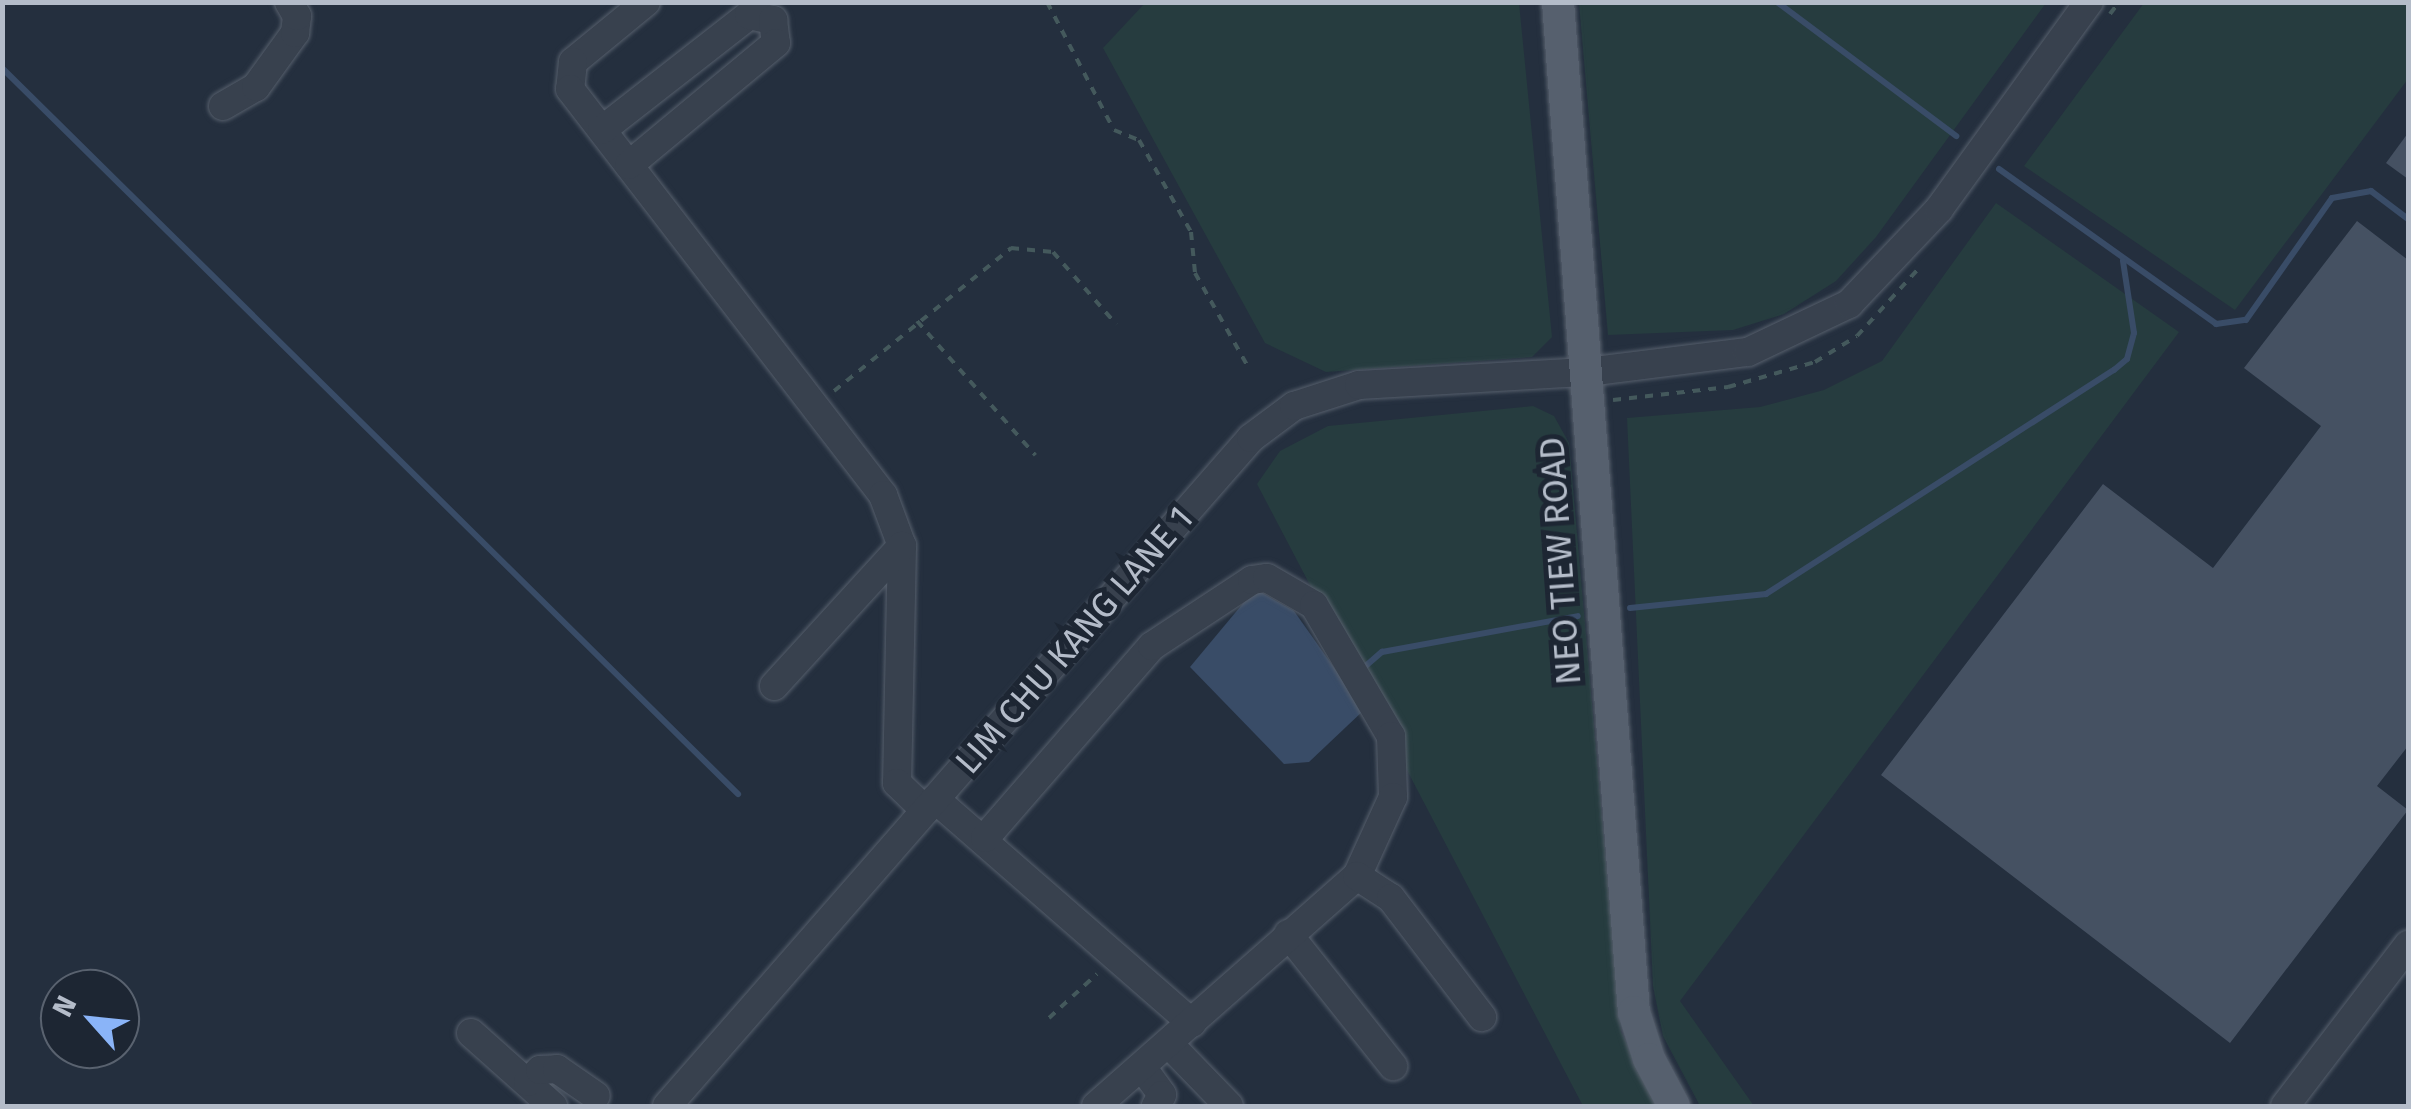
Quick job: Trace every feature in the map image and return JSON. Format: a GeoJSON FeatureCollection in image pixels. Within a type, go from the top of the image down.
{"type":"FeatureCollection","features":[{"type":"Feature","properties":{"kind":"main road","name":"NEO TIEW ROAD"},"geometry":{"type":"LineString","coordinates":[[1558,2],[1634,1012],[1649,1059],[1674,1106]]}},
{"type":"Feature","properties":{"kind":"street"},"geometry":{"type":"LineString","coordinates":[[223,106],[256,87],[295,33],[297,16],[289,2]]}},
{"type":"Feature","properties":{"kind":"street"},"geometry":{"type":"LineString","coordinates":[[646,2],[569,70],[570,89],[883,495],[902,546],[896,783],[985,838],[1192,1023]]}},
{"type":"Feature","properties":{"kind":"street","name":"LIM CHU KANG LANE 1"},"geometry":{"type":"LineString","coordinates":[[667,1106],[1250,438],[1294,406],[1359,385],[1587,372],[1748,352],[1849,304],[1940,209],[2090,2]]}},
{"type":"Feature","properties":{"kind":"street"},"geometry":{"type":"LineString","coordinates":[[602,130],[748,14],[774,20],[776,43],[629,165]]}},
{"type":"Feature","properties":{"kind":"street"},"geometry":{"type":"LineString","coordinates":[[774,686],[902,546]]}},
{"type":"Feature","properties":{"kind":"street"},"geometry":{"type":"LineString","coordinates":[[985,838],[1152,646],[1252,580],[1267,578],[1314,605],[1391,736],[1397,772],[1393,798],[1358,876],[1096,1106]]}},
{"type":"Feature","properties":{"kind":"street"},"geometry":{"type":"LineString","coordinates":[[1358,876],[1391,898],[1482,1017]]}},
{"type":"Feature","properties":{"kind":"street"},"geometry":{"type":"LineString","coordinates":[[1288,934],[1393,1066]]}},
{"type":"Feature","properties":{"kind":"street"},"geometry":{"type":"LineString","coordinates":[[2285,1106],[2408,945]]}},
{"type":"Feature","properties":{"kind":"street"},"geometry":{"type":"LineString","coordinates":[[470,1033],[553,1106]]}},
{"type":"Feature","properties":{"kind":"street"},"geometry":{"type":"LineString","coordinates":[[1169,1044],[1229,1106]]}},
{"type":"Feature","properties":{"kind":"street"},"geometry":{"type":"LineString","coordinates":[[1142,1067],[1162,1094],[1156,1106]]}},
{"type":"Feature","properties":{"kind":"street"},"geometry":{"type":"LineString","coordinates":[[528,1082],[540,1070],[557,1069],[596,1096]]}},
{"type":"Feature","properties":{"kind":"path"},"geometry":{"type":"LineString","coordinates":[[1047,2],[1114,130],[1139,140],[1191,232],[1195,274],[1248,365]]}},
{"type":"Feature","properties":{"kind":"path"},"geometry":{"type":"LineString","coordinates":[[815,407],[917,320],[1011,248],[1053,252],[1116,324]]}},
{"type":"Feature","properties":{"kind":"path"},"geometry":{"type":"LineString","coordinates":[[917,320],[1035,455]]}},
{"type":"Feature","properties":{"kind":"path"},"geometry":{"type":"LineString","coordinates":[[1049,1018],[1117,955]]}},
{"type":"Feature","properties":{"kind":"green space"},"geometry":{"type":"Polygon","coordinates":[[[1579,2],[2046,3],[1876,237],[1836,281],[1784,314],[1733,330],[1608,335],[1579,2]]]}},
{"type":"Feature","properties":{"kind":"green space"},"geometry":{"type":"Polygon","coordinates":[[[1145,3],[1519,3],[1552,337],[1532,357],[1326,372],[1265,343],[1103,48],[1145,3]]]}},
{"type":"Feature","properties":{"kind":"green space"},"geometry":{"type":"Polygon","coordinates":[[[2144,3],[2408,3],[2408,79],[2235,310],[2024,166],[2144,3]]]}},
{"type":"Feature","properties":{"kind":"green space"},"geometry":{"type":"Polygon","coordinates":[[[1996,203],[2179,332],[1680,1001],[1754,1106],[1700,1106],[1663,1036],[1653,986],[1627,418],[1760,407],[1824,390],[1882,361],[1996,203]]]}},
{"type":"Feature","properties":{"kind":"green space"},"geometry":{"type":"Polygon","coordinates":[[[1533,406],[1554,416],[1569,443],[1621,1032],[1661,1106],[1583,1106],[1257,484],[1280,451],[1328,426],[1533,406]]]}},
{"type":"Feature","properties":{"kind":"water"},"geometry":{"type":"Polygon","coordinates":[[[1255,589],[1294,611],[1364,710],[1309,762],[1284,764],[1190,667],[1255,589]]]}},
{"type":"Feature","properties":{"kind":"building"},"geometry":{"type":"Polygon","coordinates":[[[2408,133],[2408,179],[2386,163],[2408,133]]]}},
{"type":"Feature","properties":{"kind":"building"},"geometry":{"type":"Polygon","coordinates":[[[2357,221],[2408,260],[2408,746],[2377,786],[2408,810],[2230,1043],[1881,775],[2103,484],[2213,568],[2321,426],[2244,368],[2357,221]]]}},
{"type":"Feature","properties":{"kind":"waterway"},"geometry":{"type":"LineString","coordinates":[[1777,2],[1956,136]]}},
{"type":"Feature","properties":{"kind":"waterway"},"geometry":{"type":"LineString","coordinates":[[2,68],[738,794]]}},
{"type":"Feature","properties":{"kind":"waterway"},"geometry":{"type":"LineString","coordinates":[[1999,169],[2216,324],[2246,320],[2332,198],[2371,191],[2408,219]]}},
{"type":"Feature","properties":{"kind":"waterway"},"geometry":{"type":"LineString","coordinates":[[1630,608],[1766,594],[2114,370],[2127,359],[2134,333],[2123,261]]}},
{"type":"Feature","properties":{"kind":"waterway"},"geometry":{"type":"LineString","coordinates":[[1361,670],[1382,652],[1578,616]]}}]}
